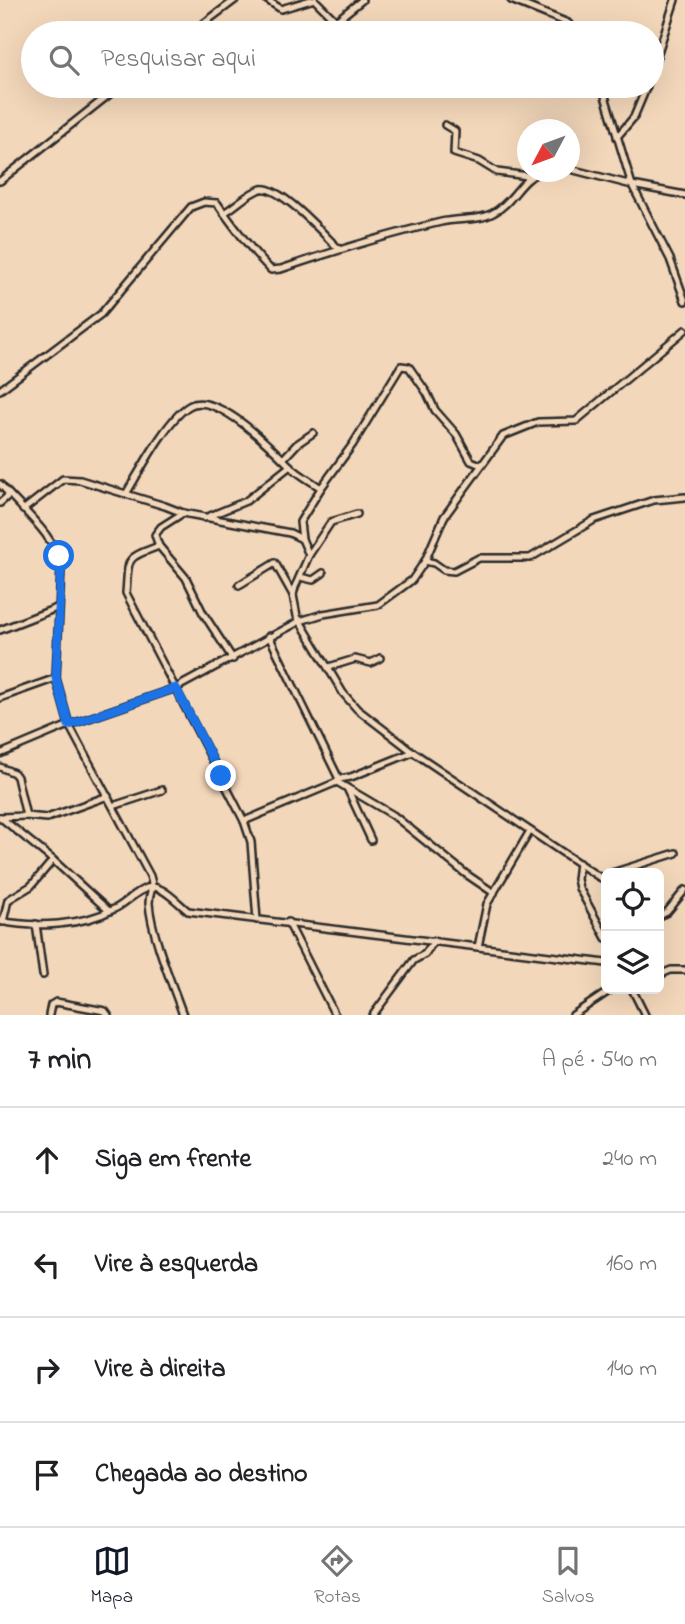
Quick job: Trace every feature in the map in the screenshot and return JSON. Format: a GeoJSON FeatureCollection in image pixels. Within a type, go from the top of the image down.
{"type":"FeatureCollection","features":[{"type":"Feature","properties":{"kind":"street"},"geometry":{"type":"LineString","coordinates":[[207,21],[235,0]]}},
{"type":"Feature","properties":{"kind":"street"},"geometry":{"type":"LineString","coordinates":[[267,0],[281,9],[313,0],[335,21]]}},
{"type":"Feature","properties":{"kind":"street"},"geometry":{"type":"LineString","coordinates":[[337,21],[362,0]]}},
{"type":"Feature","properties":{"kind":"street"},"geometry":{"type":"LineString","coordinates":[[511,0],[563,21]]}},
{"type":"Feature","properties":{"kind":"street"},"geometry":{"type":"LineString","coordinates":[[664,34],[675,0]]}},
{"type":"Feature","properties":{"kind":"street"},"geometry":{"type":"LineString","coordinates":[[0,181],[105,98]]}},
{"type":"Feature","properties":{"kind":"street"},"geometry":{"type":"LineString","coordinates":[[606,98],[632,185],[670,259],[685,301]]}},
{"type":"Feature","properties":{"kind":"street"},"geometry":{"type":"LineString","coordinates":[[617,137],[634,117],[642,98]]}},
{"type":"Feature","properties":{"kind":"street"},"geometry":{"type":"LineString","coordinates":[[445,125],[454,131],[454,153],[479,160],[497,172],[517,175]]}},
{"type":"Feature","properties":{"kind":"street"},"geometry":{"type":"LineString","coordinates":[[580,172],[685,195]]}},
{"type":"Feature","properties":{"kind":"street"},"geometry":{"type":"LineString","coordinates":[[0,390],[101,314],[191,207],[204,202],[217,203],[244,242],[271,270],[445,220],[491,214],[519,191],[524,182]]}},
{"type":"Feature","properties":{"kind":"street"},"geometry":{"type":"LineString","coordinates":[[224,213],[260,190],[270,190],[299,211],[339,249]]}},
{"type":"Feature","properties":{"kind":"street"},"geometry":{"type":"LineString","coordinates":[[0,754],[69,725],[176,688],[300,621],[323,614],[379,605],[412,580],[425,561],[444,517],[503,436],[538,422],[576,421],[685,330]]}},
{"type":"Feature","properties":{"kind":"street"},"geometry":{"type":"LineString","coordinates":[[309,555],[302,539],[300,522],[401,366],[409,367],[435,410],[456,434],[471,461],[481,465]]}},
{"type":"Feature","properties":{"kind":"street"},"geometry":{"type":"LineString","coordinates":[[126,494],[173,421],[186,408],[198,402],[212,404],[259,435],[290,466],[321,488]]}},
{"type":"Feature","properties":{"kind":"street"},"geometry":{"type":"LineString","coordinates":[[284,458],[297,444],[313,433]]}},
{"type":"Feature","properties":{"kind":"street"},"geometry":{"type":"LineString","coordinates":[[205,518],[246,501],[290,466]]}},
{"type":"Feature","properties":{"kind":"street"},"geometry":{"type":"LineString","coordinates":[[23,510],[63,479],[80,480],[183,513],[290,533],[302,539]]}},
{"type":"Feature","properties":{"kind":"street"},"geometry":{"type":"LineString","coordinates":[[0,484],[52,544],[59,556],[56,678],[69,725],[144,862],[153,887],[149,904],[158,942],[183,1015]]}},
{"type":"Feature","properties":{"kind":"street"},"geometry":{"type":"LineString","coordinates":[[0,503],[9,495]]}},
{"type":"Feature","properties":{"kind":"street"},"geometry":{"type":"LineString","coordinates":[[425,561],[444,570],[454,571],[479,558],[530,558],[594,520],[654,500],[685,497]]}},
{"type":"Feature","properties":{"kind":"street"},"geometry":{"type":"LineString","coordinates":[[183,513],[161,527],[155,535],[159,546],[186,578],[203,613],[233,659]]}},
{"type":"Feature","properties":{"kind":"street"},"geometry":{"type":"LineString","coordinates":[[293,596],[309,555],[331,522],[357,514]]}},
{"type":"Feature","properties":{"kind":"street"},"geometry":{"type":"LineString","coordinates":[[159,546],[132,556],[129,561],[126,593],[244,821],[251,842],[257,920]]}},
{"type":"Feature","properties":{"kind":"street"},"geometry":{"type":"LineString","coordinates":[[239,585],[275,564],[278,565],[293,596],[300,621],[343,693],[357,709],[413,752],[601,876]]}},
{"type":"Feature","properties":{"kind":"street"},"geometry":{"type":"LineString","coordinates":[[300,578],[313,580],[323,573]]}},
{"type":"Feature","properties":{"kind":"street"},"geometry":{"type":"LineString","coordinates":[[0,630],[59,607]]}},
{"type":"Feature","properties":{"kind":"street"},"geometry":{"type":"LineString","coordinates":[[269,636],[338,781],[393,815],[494,893]]}},
{"type":"Feature","properties":{"kind":"street"},"geometry":{"type":"LineString","coordinates":[[329,667],[355,659],[371,663],[380,658]]}},
{"type":"Feature","properties":{"kind":"street"},"geometry":{"type":"LineString","coordinates":[[0,698],[56,678]]}},
{"type":"Feature","properties":{"kind":"street"},"geometry":{"type":"LineString","coordinates":[[244,821],[413,752]]}},
{"type":"Feature","properties":{"kind":"street"},"geometry":{"type":"LineString","coordinates":[[0,767],[18,777],[26,816]]}},
{"type":"Feature","properties":{"kind":"street"},"geometry":{"type":"LineString","coordinates":[[347,788],[371,840]]}},
{"type":"Feature","properties":{"kind":"street"},"geometry":{"type":"LineString","coordinates":[[113,806],[162,790]]}},
{"type":"Feature","properties":{"kind":"street"},"geometry":{"type":"LineString","coordinates":[[0,817],[47,818],[108,796]]}},
{"type":"Feature","properties":{"kind":"street"},"geometry":{"type":"LineString","coordinates":[[0,817],[54,860],[109,911]]}},
{"type":"Feature","properties":{"kind":"street"},"geometry":{"type":"LineString","coordinates":[[478,947],[487,904],[530,831]]}},
{"type":"Feature","properties":{"kind":"street"},"geometry":{"type":"LineString","coordinates":[[626,868],[676,853]]}},
{"type":"Feature","properties":{"kind":"street"},"geometry":{"type":"LineString","coordinates":[[54,860],[31,886],[8,900],[2,921],[36,924],[76,922],[109,911],[153,887],[161,889],[188,911],[601,962]]}},
{"type":"Feature","properties":{"kind":"street"},"geometry":{"type":"LineString","coordinates":[[579,863],[579,888],[602,931]]}},
{"type":"Feature","properties":{"kind":"street"},"geometry":{"type":"LineString","coordinates":[[664,914],[685,890]]}},
{"type":"Feature","properties":{"kind":"street"},"geometry":{"type":"LineString","coordinates":[[288,922],[335,1015]]}},
{"type":"Feature","properties":{"kind":"street"},"geometry":{"type":"LineString","coordinates":[[36,924],[43,975]]}},
{"type":"Feature","properties":{"kind":"street"},"geometry":{"type":"LineString","coordinates":[[373,1015],[414,960],[425,954],[435,942]]}},
{"type":"Feature","properties":{"kind":"street"},"geometry":{"type":"LineString","coordinates":[[664,973],[685,970]]}},
{"type":"Feature","properties":{"kind":"street"},"geometry":{"type":"LineString","coordinates":[[573,1015],[604,994]]}},
{"type":"Feature","properties":{"kind":"street"},"geometry":{"type":"LineString","coordinates":[[634,994],[645,1015]]}},
{"type":"Feature","properties":{"kind":"street"},"geometry":{"type":"LineString","coordinates":[[49,1015],[51,1005],[56,1002],[106,1011],[108,1015]]}},
{"type":"Feature","properties":{"kind":"route"},"geometry":{"type":"LineString","coordinates":[[59,556],[61,568],[56,678],[69,725],[176,688],[221,776]]}}]}
